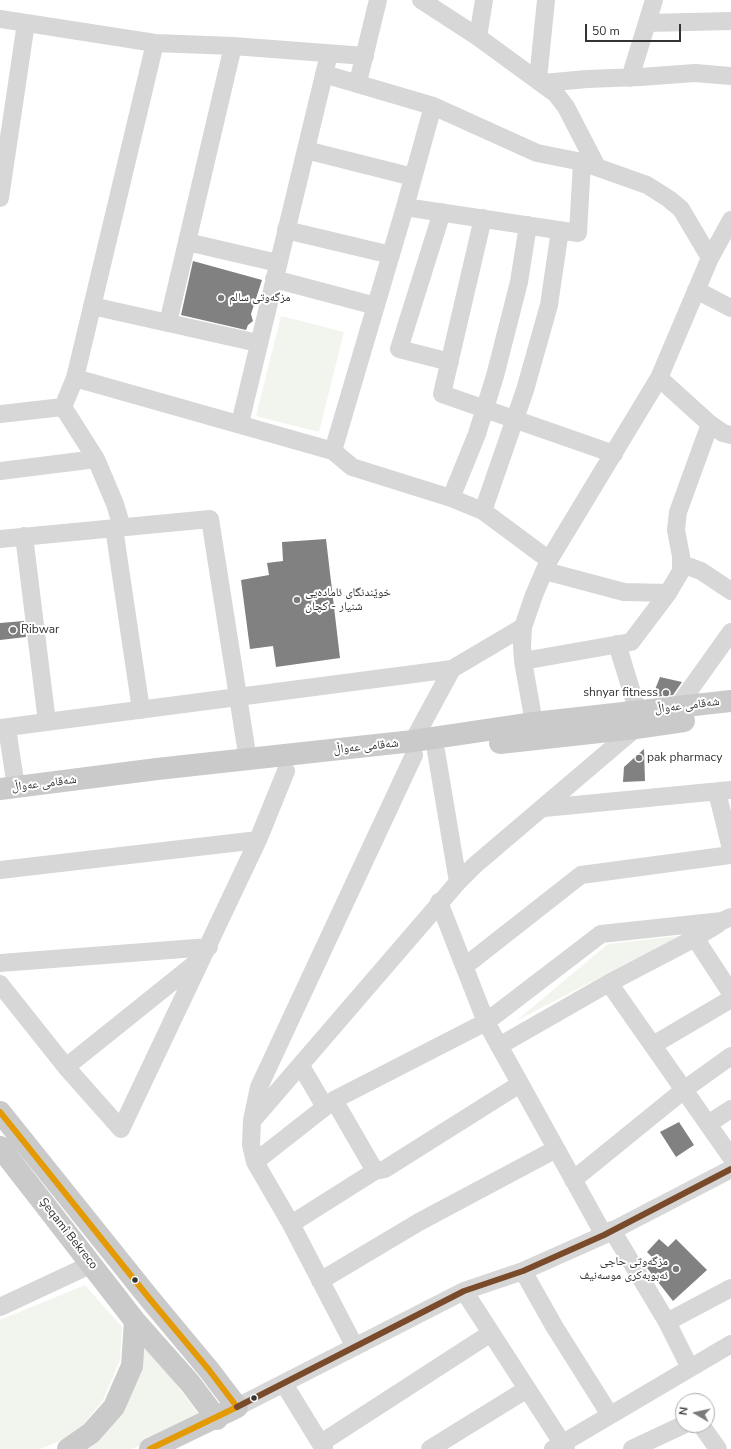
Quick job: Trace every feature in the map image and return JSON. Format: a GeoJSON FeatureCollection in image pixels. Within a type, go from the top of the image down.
{"type":"FeatureCollection","features":[{"type":"Feature","properties":{"kind":"main road","name":"شەقامی عەواڵ"},"geometry":{"type":"LineString","coordinates":[[671,716],[731,701]]}},
{"type":"Feature","properties":{"kind":"main road","name":"شەقامی عەواڵ"},"geometry":{"type":"LineString","coordinates":[[5,792],[157,769],[248,760],[414,748],[436,751],[637,720],[671,716],[731,715]]}},
{"type":"Feature","properties":{"kind":"main road","name":"شەقامی عەواڵ"},"geometry":{"type":"LineString","coordinates":[[5,792],[158,782],[286,771],[414,748],[534,723],[637,720]]}},
{"type":"Feature","properties":{"kind":"main road"},"geometry":{"type":"LineString","coordinates":[[0,1112],[149,1298],[209,1370],[237,1407],[217,1418],[150,1449]]}},
{"type":"Feature","properties":{"kind":"main road","name":"Şeqamî Bekreco"},"geometry":{"type":"LineString","coordinates":[[0,1147],[135,1321],[190,1383],[217,1418]]}},
{"type":"Feature","properties":{"kind":"main road"},"geometry":{"type":"LineString","coordinates":[[68,1449],[91,1433],[114,1407],[132,1366],[135,1321]]}},
{"type":"Feature","properties":{"kind":"main road"},"geometry":{"type":"LineString","coordinates":[[190,1383],[209,1370]]}},
{"type":"Feature","properties":{"kind":"street"},"geometry":{"type":"LineString","coordinates":[[358,82],[378,0]]}},
{"type":"Feature","properties":{"kind":"street"},"geometry":{"type":"LineString","coordinates":[[405,207],[578,233],[590,165],[562,100],[541,81],[478,37],[420,0]]}},
{"type":"Feature","properties":{"kind":"street"},"geometry":{"type":"LineString","coordinates":[[478,37],[484,0]]}},
{"type":"Feature","properties":{"kind":"street"},"geometry":{"type":"LineString","coordinates":[[541,81],[546,0]]}},
{"type":"Feature","properties":{"kind":"street"},"geometry":{"type":"LineString","coordinates":[[630,78],[654,0]]}},
{"type":"Feature","properties":{"kind":"street"},"geometry":{"type":"LineString","coordinates":[[0,18],[155,44],[233,46],[365,56]]}},
{"type":"Feature","properties":{"kind":"street"},"geometry":{"type":"LineString","coordinates":[[648,23],[731,21]]}},
{"type":"Feature","properties":{"kind":"street"},"geometry":{"type":"LineString","coordinates":[[0,198],[26,23]]}},
{"type":"Feature","properties":{"kind":"street"},"geometry":{"type":"LineString","coordinates":[[63,408],[75,378],[155,44]]}},
{"type":"Feature","properties":{"kind":"street"},"geometry":{"type":"LineString","coordinates":[[168,322],[233,46]]}},
{"type":"Feature","properties":{"kind":"street"},"geometry":{"type":"LineString","coordinates":[[240,423],[258,342],[329,54]]}},
{"type":"Feature","properties":{"kind":"street"},"geometry":{"type":"LineString","coordinates":[[541,81],[630,78],[696,73],[731,76]]}},
{"type":"Feature","properties":{"kind":"street"},"geometry":{"type":"LineString","coordinates":[[324,74],[358,82],[433,106],[538,153],[590,165],[647,186],[669,199],[681,209],[710,258]]}},
{"type":"Feature","properties":{"kind":"street"},"geometry":{"type":"LineString","coordinates":[[333,450],[405,207],[433,106]]}},
{"type":"Feature","properties":{"kind":"street"},"geometry":{"type":"LineString","coordinates":[[306,150],[413,177]]}},
{"type":"Feature","properties":{"kind":"street"},"geometry":{"type":"LineString","coordinates":[[442,212],[399,349],[450,362]]}},
{"type":"Feature","properties":{"kind":"street"},"geometry":{"type":"LineString","coordinates":[[483,218],[442,394],[614,454]]}},
{"type":"Feature","properties":{"kind":"street"},"geometry":{"type":"LineString","coordinates":[[534,723],[522,661],[524,628],[534,595],[547,565],[659,378],[710,258],[731,220]]}},
{"type":"Feature","properties":{"kind":"street"},"geometry":{"type":"LineString","coordinates":[[451,498],[477,434],[485,409],[519,282],[528,225]]}},
{"type":"Feature","properties":{"kind":"street"},"geometry":{"type":"LineString","coordinates":[[286,230],[391,254]]}},
{"type":"Feature","properties":{"kind":"street"},"geometry":{"type":"LineString","coordinates":[[483,511],[524,390],[549,305],[560,230]]}},
{"type":"Feature","properties":{"kind":"street"},"geometry":{"type":"LineString","coordinates":[[187,242],[376,306]]}},
{"type":"Feature","properties":{"kind":"street"},"geometry":{"type":"LineString","coordinates":[[696,290],[731,308]]}},
{"type":"Feature","properties":{"kind":"street"},"geometry":{"type":"LineString","coordinates":[[92,306],[258,342]]}},
{"type":"Feature","properties":{"kind":"street"},"geometry":{"type":"LineString","coordinates":[[75,378],[333,450],[352,466],[451,498],[483,511],[547,565],[624,592],[668,594]]}},
{"type":"Feature","properties":{"kind":"street"},"geometry":{"type":"LineString","coordinates":[[659,378],[710,424],[723,433],[731,435]]}},
{"type":"Feature","properties":{"kind":"street"},"geometry":{"type":"LineString","coordinates":[[0,414],[63,408]]}},
{"type":"Feature","properties":{"kind":"street"},"geometry":{"type":"LineString","coordinates":[[63,408],[96,459],[113,498],[141,710]]}},
{"type":"Feature","properties":{"kind":"street"},"geometry":{"type":"LineString","coordinates":[[522,661],[631,642],[668,594],[678,578],[682,564],[676,530],[678,512],[710,424]]}},
{"type":"Feature","properties":{"kind":"street"},"geometry":{"type":"LineString","coordinates":[[0,471],[96,459]]}},
{"type":"Feature","properties":{"kind":"street"},"geometry":{"type":"LineString","coordinates":[[0,539],[210,519],[248,760]]}},
{"type":"Feature","properties":{"kind":"street"},"geometry":{"type":"LineString","coordinates":[[24,536],[47,722]]}},
{"type":"Feature","properties":{"kind":"street"},"geometry":{"type":"LineString","coordinates":[[682,564],[700,571],[731,591]]}},
{"type":"Feature","properties":{"kind":"street"},"geometry":{"type":"LineString","coordinates":[[5,792],[4,728],[452,669],[524,628]]}},
{"type":"Feature","properties":{"kind":"street"},"geometry":{"type":"LineString","coordinates":[[671,716],[731,632]]}},
{"type":"Feature","properties":{"kind":"street"},"geometry":{"type":"LineString","coordinates":[[252,1120],[300,1066],[439,902],[458,882],[475,865],[544,808],[637,720],[617,644]]}},
{"type":"Feature","properties":{"kind":"street"},"geometry":{"type":"LineString","coordinates":[[355,1347],[290,1224],[255,1162],[252,1145],[252,1120],[259,1087],[414,748],[452,669]]}},
{"type":"Feature","properties":{"kind":"street"},"geometry":{"type":"LineString","coordinates":[[436,751],[458,882]]}},
{"type":"Feature","properties":{"kind":"street"},"geometry":{"type":"LineString","coordinates":[[0,984],[66,1067],[121,1129],[258,840],[286,771]]}},
{"type":"Feature","properties":{"kind":"street"},"geometry":{"type":"LineString","coordinates":[[544,808],[724,791],[731,849]]}},
{"type":"Feature","properties":{"kind":"street"},"geometry":{"type":"LineString","coordinates":[[0,870],[258,840]]}},
{"type":"Feature","properties":{"kind":"street"},"geometry":{"type":"LineString","coordinates":[[465,966],[581,875],[731,855]]}},
{"type":"Feature","properties":{"kind":"street"},"geometry":{"type":"LineString","coordinates":[[439,902],[486,1022],[573,1180],[667,1322],[690,1368]]}},
{"type":"Feature","properties":{"kind":"street"},"geometry":{"type":"LineString","coordinates":[[255,1162],[329,1103],[486,1022],[601,934],[726,919]]}},
{"type":"Feature","properties":{"kind":"street"},"geometry":{"type":"LineString","coordinates":[[499,1046],[609,983],[695,938],[726,919]]}},
{"type":"Feature","properties":{"kind":"street"},"geometry":{"type":"LineString","coordinates":[[695,938],[731,993]]}},
{"type":"Feature","properties":{"kind":"street"},"geometry":{"type":"LineString","coordinates":[[0,963],[205,953]]}},
{"type":"Feature","properties":{"kind":"street"},"geometry":{"type":"LineString","coordinates":[[66,1067],[205,953]]}},
{"type":"Feature","properties":{"kind":"street"},"geometry":{"type":"LineString","coordinates":[[237,1407],[464,1291],[523,1271],[608,1232],[730,1169],[708,1124],[685,1089],[609,983]]}},
{"type":"Feature","properties":{"kind":"street"},"geometry":{"type":"LineString","coordinates":[[653,1045],[731,999]]}},
{"type":"Feature","properties":{"kind":"street"},"geometry":{"type":"LineString","coordinates":[[573,1180],[685,1089],[731,1056]]}},
{"type":"Feature","properties":{"kind":"street"},"geometry":{"type":"LineString","coordinates":[[300,1066],[329,1103],[375,1171]]}},
{"type":"Feature","properties":{"kind":"street"},"geometry":{"type":"LineString","coordinates":[[290,1224],[375,1171],[385,1169],[520,1084]]}},
{"type":"Feature","properties":{"kind":"street"},"geometry":{"type":"LineString","coordinates":[[708,1124],[731,1110]]}},
{"type":"Feature","properties":{"kind":"street"},"geometry":{"type":"LineString","coordinates":[[320,1281],[419,1222],[556,1149]]}},
{"type":"Feature","properties":{"kind":"street"},"geometry":{"type":"LineString","coordinates":[[0,1307],[92,1264]]}},
{"type":"Feature","properties":{"kind":"street"},"geometry":{"type":"LineString","coordinates":[[523,1271],[554,1326],[610,1415]]}},
{"type":"Feature","properties":{"kind":"street"},"geometry":{"type":"LineString","coordinates":[[667,1322],[731,1288]]}},
{"type":"Feature","properties":{"kind":"street"},"geometry":{"type":"LineString","coordinates":[[464,1291],[527,1389],[560,1447],[610,1415],[690,1368],[730,1347]]}},
{"type":"Feature","properties":{"kind":"street"},"geometry":{"type":"LineString","coordinates":[[284,1384],[323,1446],[491,1333]]}},
{"type":"Feature","properties":{"kind":"street"},"geometry":{"type":"LineString","coordinates":[[430,1449],[527,1389]]}},
{"type":"Feature","properties":{"kind":"street"},"geometry":{"type":"LineString","coordinates":[[632,1449],[675,1428]]}},
{"type":"Feature","properties":{"kind":"street"},"geometry":{"type":"LineString","coordinates":[[707,1433],[718,1449]]}},
{"type":"Feature","properties":{"kind":"shaded area"},"geometry":{"type":"Polygon","coordinates":[[[281,316],[344,332],[319,432],[256,416],[281,316]]]}},
{"type":"Feature","properties":{"kind":"shaded area"},"geometry":{"type":"Polygon","coordinates":[[[679,936],[516,1021],[608,944],[679,936]]]}},
{"type":"Feature","properties":{"kind":"shaded area"},"geometry":{"type":"Polygon","coordinates":[[[85,1285],[122,1327],[120,1360],[103,1400],[75,1435],[40,1449],[0,1449],[0,1320],[85,1285]]]}},
{"type":"Feature","properties":{"kind":"shaded area"},"geometry":{"type":"Polygon","coordinates":[[[144,1341],[200,1416],[132,1449],[89,1449],[114,1422],[144,1341]]]}},
{"type":"Feature","properties":{"kind":"building","name":"مزگەوتی سالم"},"geometry":{"type":"Polygon","coordinates":[[[193,261],[262,280],[251,314],[253,321],[248,325],[246,330],[181,315],[193,261]]]}},
{"type":"Feature","properties":{"kind":"building"},"geometry":{"type":"Polygon","coordinates":[[[326,539],[340,658],[276,667],[273,646],[250,649],[241,580],[269,575],[267,563],[283,561],[282,542],[326,539]]]}},
{"type":"Feature","properties":{"kind":"building","name":"Ribwar"},"geometry":{"type":"Polygon","coordinates":[[[24,621],[26,637],[0,640],[0,623],[24,621]]]}},
{"type":"Feature","properties":{"kind":"building"},"geometry":{"type":"Polygon","coordinates":[[[660,677],[682,682],[673,695],[652,697],[660,677]]]}},
{"type":"Feature","properties":{"kind":"building","name":"pak pharmacy"},"geometry":{"type":"Polygon","coordinates":[[[644,749],[645,781],[623,782],[624,767],[644,749]]]}},
{"type":"Feature","properties":{"kind":"building"},"geometry":{"type":"Polygon","coordinates":[[[679,1122],[694,1145],[676,1157],[660,1132],[679,1122]]]}},
{"type":"Feature","properties":{"kind":"building","name":"مزگەوتی حاجی ئەبوبەکری موسەنیف"},"geometry":{"type":"Polygon","coordinates":[[[659,1239],[668,1247],[676,1239],[707,1270],[673,1301],[647,1268],[655,1260],[647,1252],[659,1239]]]}},
{"type":"Feature","properties":{"kind":"transit line"},"geometry":{"type":"LineString","coordinates":[[0,1112],[149,1298],[209,1370],[237,1407],[150,1449]]}},
{"type":"Feature","properties":{"kind":"transit line"},"geometry":{"type":"LineString","coordinates":[[237,1407],[464,1291],[523,1271],[604,1235],[731,1169]]}},
{"type":"Feature","properties":{"kind":"place","name":"مزگەوتی سالم"},"geometry":{"type":"Point","coordinates":[221,298]}},
{"type":"Feature","properties":{"kind":"place","name":"خوێندنگای ئامادەیی شنیار - کچان"},"geometry":{"type":"Point","coordinates":[297,600]}},
{"type":"Feature","properties":{"kind":"place","name":"Ribwar"},"geometry":{"type":"Point","coordinates":[13,630]}},
{"type":"Feature","properties":{"kind":"place","name":"shnyar fitness"},"geometry":{"type":"Point","coordinates":[666,693]}},
{"type":"Feature","properties":{"kind":"place","name":"pak pharmacy"},"geometry":{"type":"Point","coordinates":[639,758]}},
{"type":"Feature","properties":{"kind":"place","name":"مزگەوتی حاجی ئەبوبەکری موسەنیف"},"geometry":{"type":"Point","coordinates":[676,1269]}}]}
